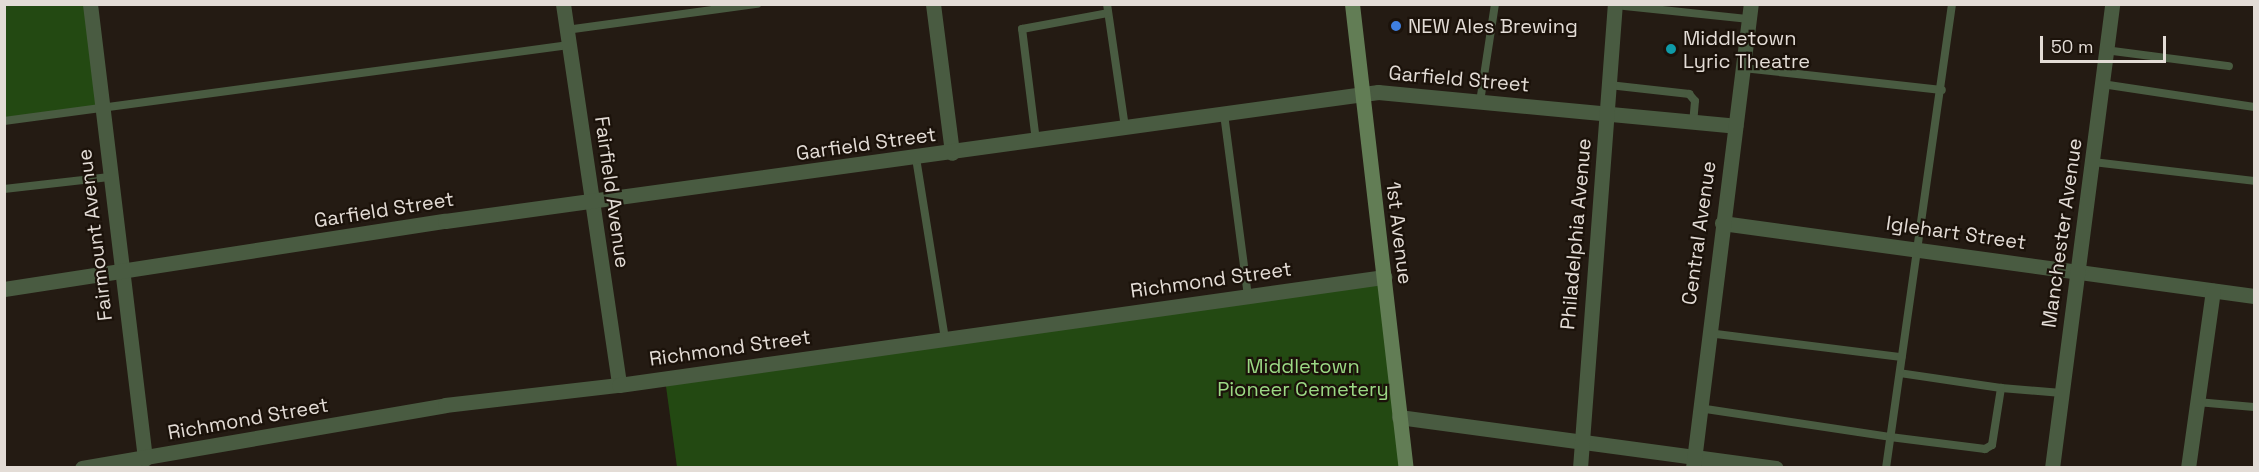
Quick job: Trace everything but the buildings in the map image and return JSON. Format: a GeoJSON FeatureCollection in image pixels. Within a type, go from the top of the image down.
{"type":"FeatureCollection","features":[{"type":"Feature","properties":{"kind":"main road","name":"1st Avenue"},"geometry":{"type":"LineString","coordinates":[[1352,4],[1359,96],[1384,277],[1406,468]]}},
{"type":"Feature","properties":{"kind":"street","name":"Fairmount Avenue"},"geometry":{"type":"LineString","coordinates":[[90,4],[119,272],[145,459]]}},
{"type":"Feature","properties":{"kind":"street","name":"Fairfield Avenue"},"geometry":{"type":"LineString","coordinates":[[563,4],[619,385]]}},
{"type":"Feature","properties":{"kind":"street"},"geometry":{"type":"LineString","coordinates":[[933,4],[952,153]]}},
{"type":"Feature","properties":{"kind":"street","name":"Manchester Avenue"},"geometry":{"type":"LineString","coordinates":[[2052,468],[2112,4]]}},
{"type":"Feature","properties":{"kind":"street","name":"Philadelphia Avenue"},"geometry":{"type":"LineString","coordinates":[[1580,468],[1615,5]]}},
{"type":"Feature","properties":{"kind":"street","name":"Central Avenue"},"geometry":{"type":"LineString","coordinates":[[1693,462],[1706,333],[1750,12]]}},
{"type":"Feature","properties":{"kind":"street","name":"Garfield Street"},"geometry":{"type":"LineString","coordinates":[[4,289],[1378,92],[1735,126]]}},
{"type":"Feature","properties":{"kind":"street","name":"Iglehart Street"},"geometry":{"type":"LineString","coordinates":[[1722,223],[2078,270],[2254,296]]}},
{"type":"Feature","properties":{"kind":"street","name":"Richmond Street"},"geometry":{"type":"LineString","coordinates":[[82,468],[145,459],[445,405],[619,385],[1384,277]]}},
{"type":"Feature","properties":{"kind":"street"},"geometry":{"type":"LineString","coordinates":[[2188,468],[2213,291]]}},
{"type":"Feature","properties":{"kind":"street"},"geometry":{"type":"LineString","coordinates":[[1399,417],[1581,443],[1693,462],[1776,468]]}},
{"type":"Feature","properties":{"kind":"lane"},"geometry":{"type":"LineString","coordinates":[[4,121],[101,109],[568,38],[757,4]]}},
{"type":"Feature","properties":{"kind":"lane"},"geometry":{"type":"LineString","coordinates":[[1480,102],[1495,4]]}},
{"type":"Feature","properties":{"kind":"lane"},"geometry":{"type":"LineString","coordinates":[[1886,468],[1942,90],[1952,4]]}},
{"type":"Feature","properties":{"kind":"lane"},"geometry":{"type":"LineString","coordinates":[[1615,5],[1750,12]]}},
{"type":"Feature","properties":{"kind":"lane"},"geometry":{"type":"LineString","coordinates":[[1036,141],[1022,29],[1107,9],[1125,128]]}},
{"type":"Feature","properties":{"kind":"lane"},"geometry":{"type":"LineString","coordinates":[[2105,50],[2229,66]]}},
{"type":"Feature","properties":{"kind":"lane"},"geometry":{"type":"LineString","coordinates":[[1741,68],[1942,90]]}},
{"type":"Feature","properties":{"kind":"lane"},"geometry":{"type":"LineString","coordinates":[[2102,84],[2254,107]]}},
{"type":"Feature","properties":{"kind":"lane"},"geometry":{"type":"LineString","coordinates":[[1609,85],[1689,94],[1695,101],[1693,123]]}},
{"type":"Feature","properties":{"kind":"lane"},"geometry":{"type":"LineString","coordinates":[[1224,114],[1248,296]]}},
{"type":"Feature","properties":{"kind":"lane"},"geometry":{"type":"LineString","coordinates":[[916,158],[945,339]]}},
{"type":"Feature","properties":{"kind":"lane"},"geometry":{"type":"LineString","coordinates":[[2093,162],[2254,182]]}},
{"type":"Feature","properties":{"kind":"lane"},"geometry":{"type":"LineString","coordinates":[[4,189],[109,177]]}},
{"type":"Feature","properties":{"kind":"lane"},"geometry":{"type":"LineString","coordinates":[[1706,333],[1902,357]]}},
{"type":"Feature","properties":{"kind":"lane"},"geometry":{"type":"LineString","coordinates":[[1900,373],[2001,388],[2062,393]]}},
{"type":"Feature","properties":{"kind":"lane"},"geometry":{"type":"LineString","coordinates":[[1699,408],[1890,437],[1985,448],[1992,445],[2001,388]]}},
{"type":"Feature","properties":{"kind":"lane"},"geometry":{"type":"LineString","coordinates":[[2197,402],[2254,407]]}},
{"type":"Feature","properties":{"kind":"green space"},"geometry":{"type":"Polygon","coordinates":[[[4,5],[90,5],[101,109],[5,121],[4,5]]]}},
{"type":"Feature","properties":{"kind":"green space","name":"Middletown Pioneer Cemetery"},"geometry":{"type":"Polygon","coordinates":[[[1384,277],[1406,467],[677,467],[665,379],[1384,277]]]}},
{"type":"Feature","properties":{"kind":"place","name":"NEW Ales Brewing"},"geometry":{"type":"Point","coordinates":[1396,26]}},
{"type":"Feature","properties":{"kind":"place","name":"Middletown Lyric Theatre"},"geometry":{"type":"Point","coordinates":[1671,49]}}]}
